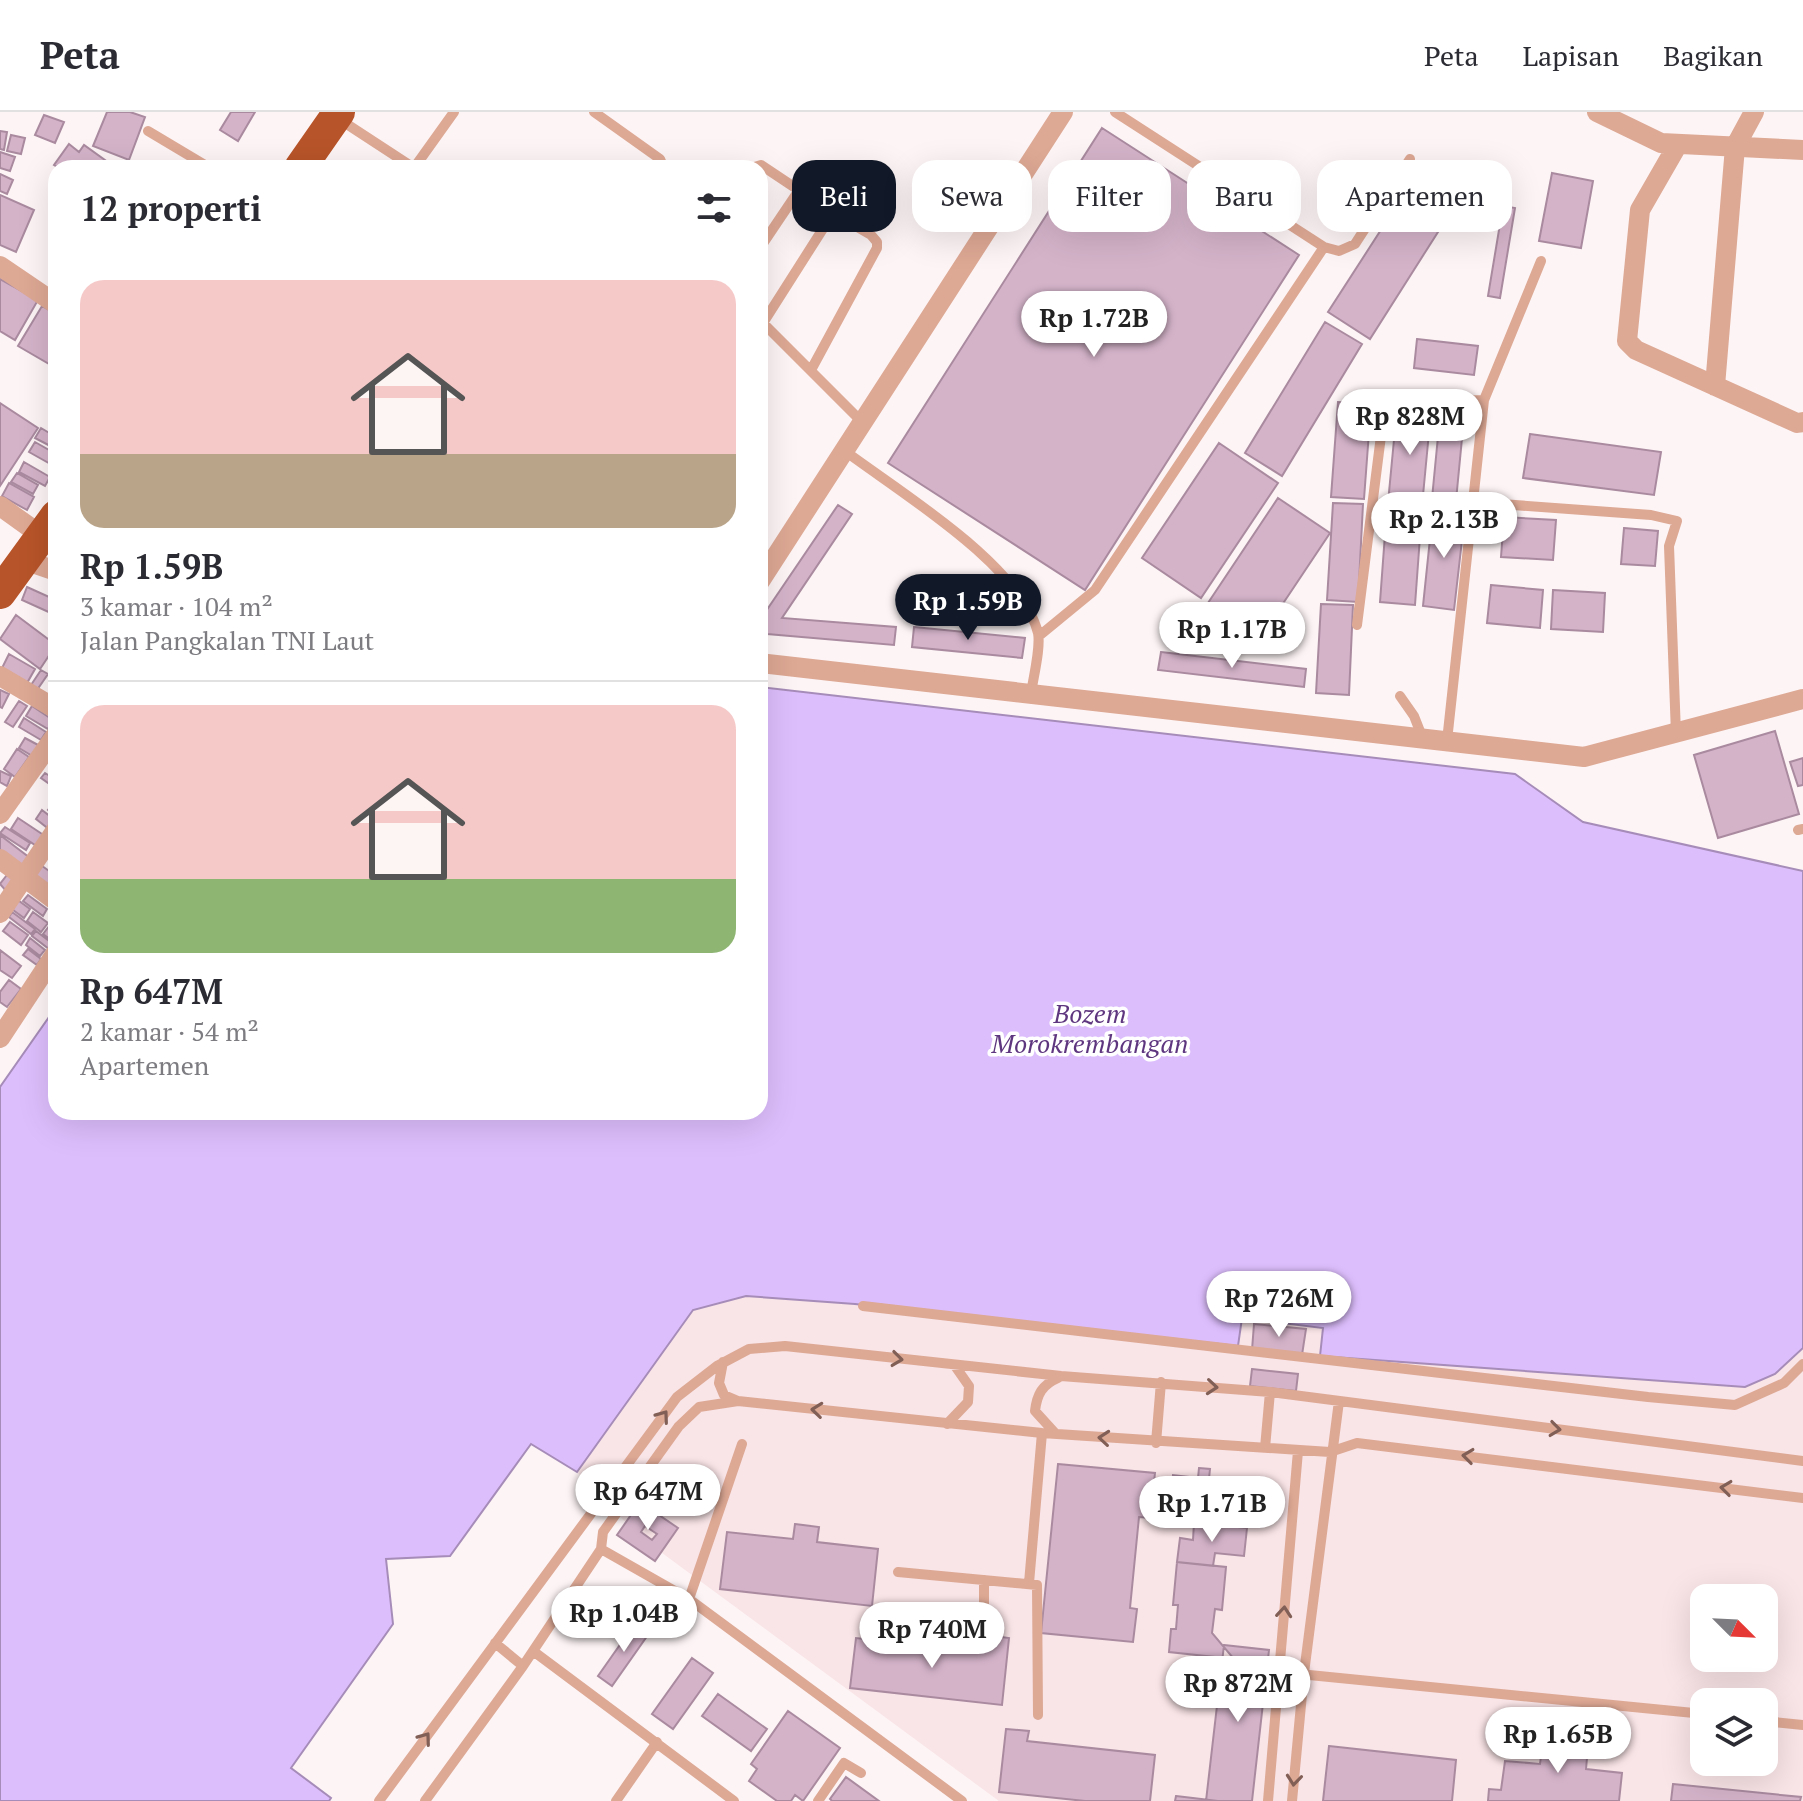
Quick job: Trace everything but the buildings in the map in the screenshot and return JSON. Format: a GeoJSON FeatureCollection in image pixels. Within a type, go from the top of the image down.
{"type":"FeatureCollection","features":[{"type":"Feature","properties":{"kind":"highway"},"geometry":{"type":"LineString","coordinates":[[305,160],[337,114]]}},
{"type":"Feature","properties":{"kind":"highway"},"geometry":{"type":"LineString","coordinates":[[0,593],[41,538]]}},
{"type":"Feature","properties":{"kind":"street"},"geometry":{"type":"LineString","coordinates":[[768,569],[1063,112]]}},
{"type":"Feature","properties":{"kind":"street"},"geometry":{"type":"LineString","coordinates":[[1597,112],[1635,120],[1661,143],[1803,150]]}},
{"type":"Feature","properties":{"kind":"street"},"geometry":{"type":"LineString","coordinates":[[1715,386],[1735,147],[1754,112]]}},
{"type":"Feature","properties":{"kind":"street"},"geometry":{"type":"LineString","coordinates":[[1678,144],[1640,210],[1627,341],[1636,350],[1797,423],[1803,422]]}},
{"type":"Feature","properties":{"kind":"street"},"geometry":{"type":"LineString","coordinates":[[0,266],[48,299]]}},
{"type":"Feature","properties":{"kind":"street"},"geometry":{"type":"LineString","coordinates":[[0,506],[41,538]]}},
{"type":"Feature","properties":{"kind":"street"},"geometry":{"type":"LineString","coordinates":[[768,664],[1584,757],[1803,699]]}},
{"type":"Feature","properties":{"kind":"street"},"geometry":{"type":"LineString","coordinates":[[0,676],[48,704]]}},
{"type":"Feature","properties":{"kind":"street"},"geometry":{"type":"LineString","coordinates":[[0,814],[48,746]]}},
{"type":"Feature","properties":{"kind":"street"},"geometry":{"type":"LineString","coordinates":[[0,913],[48,842]]}},
{"type":"Feature","properties":{"kind":"street"},"geometry":{"type":"LineString","coordinates":[[0,859],[48,895]]}},
{"type":"Feature","properties":{"kind":"street"},"geometry":{"type":"LineString","coordinates":[[3,1029],[48,964]]}},
{"type":"Feature","properties":{"kind":"lane"},"geometry":{"type":"LineString","coordinates":[[420,160],[454,112]]}},
{"type":"Feature","properties":{"kind":"lane"},"geometry":{"type":"LineString","coordinates":[[594,112],[660,160]]}},
{"type":"Feature","properties":{"kind":"lane"},"geometry":{"type":"LineString","coordinates":[[1115,112],[1324,247],[1339,251],[1355,244],[1410,159]]}},
{"type":"Feature","properties":{"kind":"lane"},"geometry":{"type":"LineString","coordinates":[[337,114],[403,160]]}},
{"type":"Feature","properties":{"kind":"lane"},"geometry":{"type":"LineString","coordinates":[[148,131],[197,160]]}},
{"type":"Feature","properties":{"kind":"lane"},"geometry":{"type":"LineString","coordinates":[[768,170],[792,185]]}},
{"type":"Feature","properties":{"kind":"lane"},"geometry":{"type":"LineString","coordinates":[[768,236],[792,200]]}},
{"type":"Feature","properties":{"kind":"lane"},"geometry":{"type":"LineString","coordinates":[[768,313],[821,232]]}},
{"type":"Feature","properties":{"kind":"lane"},"geometry":{"type":"LineString","coordinates":[[811,370],[877,248],[877,242],[866,232]]}},
{"type":"Feature","properties":{"kind":"lane"},"geometry":{"type":"LineString","coordinates":[[1039,636],[1095,590],[1324,247]]}},
{"type":"Feature","properties":{"kind":"lane"},"geometry":{"type":"LineString","coordinates":[[1447,742],[1484,400],[1541,261]]}},
{"type":"Feature","properties":{"kind":"lane"},"geometry":{"type":"LineString","coordinates":[[768,328],[862,422]]}},
{"type":"Feature","properties":{"kind":"lane"},"geometry":{"type":"LineString","coordinates":[[1357,625],[1382,428],[1387,410],[1398,403],[1484,400]]}},
{"type":"Feature","properties":{"kind":"lane"},"geometry":{"type":"LineString","coordinates":[[845,451],[992,562],[1025,602],[1039,636],[1031,694]]}},
{"type":"Feature","properties":{"kind":"lane"},"geometry":{"type":"LineString","coordinates":[[1473,502],[1651,515],[1677,521],[1669,546],[1676,734]]}},
{"type":"Feature","properties":{"kind":"lane"},"geometry":{"type":"LineString","coordinates":[[1400,696],[1414,716],[1423,739]]}},
{"type":"Feature","properties":{"kind":"lane"},"geometry":{"type":"LineString","coordinates":[[863,1306],[1735,1405],[1784,1383],[1803,1364]]}},
{"type":"Feature","properties":{"kind":"lane"},"geometry":{"type":"LineString","coordinates":[[379,1801],[677,1397],[723,1362],[749,1349],[785,1346],[955,1366],[1270,1392],[1803,1461]]}},
{"type":"Feature","properties":{"kind":"lane"},"geometry":{"type":"LineString","coordinates":[[723,1362],[719,1383],[724,1395],[738,1401]]}},
{"type":"Feature","properties":{"kind":"lane"},"geometry":{"type":"LineString","coordinates":[[947,1424],[968,1402],[969,1386],[955,1366]]}},
{"type":"Feature","properties":{"kind":"lane"},"geometry":{"type":"LineString","coordinates":[[1055,1433],[1035,1411],[1036,1398],[1045,1384],[1061,1376]]}},
{"type":"Feature","properties":{"kind":"lane"},"geometry":{"type":"LineString","coordinates":[[1156,1443],[1161,1382]]}},
{"type":"Feature","properties":{"kind":"lane"},"geometry":{"type":"LineString","coordinates":[[1265,1448],[1270,1392]]}},
{"type":"Feature","properties":{"kind":"lane"},"geometry":{"type":"LineString","coordinates":[[425,1801],[523,1666],[601,1549],[603,1532],[679,1426],[699,1407],[738,1401],[1042,1433],[1298,1451],[1330,1452],[1357,1443],[1803,1498]]}},
{"type":"Feature","properties":{"kind":"lane"},"geometry":{"type":"LineString","coordinates":[[1292,1801],[1304,1673],[1330,1452],[1339,1401]]}},
{"type":"Feature","properties":{"kind":"lane"},"geometry":{"type":"LineString","coordinates":[[1029,1583],[1042,1433]]}},
{"type":"Feature","properties":{"kind":"lane"},"geometry":{"type":"LineString","coordinates":[[689,1599],[742,1444]]}},
{"type":"Feature","properties":{"kind":"lane"},"geometry":{"type":"LineString","coordinates":[[1268,1801],[1298,1451]]}},
{"type":"Feature","properties":{"kind":"lane"},"geometry":{"type":"LineString","coordinates":[[586,1523],[603,1532]]}},
{"type":"Feature","properties":{"kind":"lane"},"geometry":{"type":"LineString","coordinates":[[601,1549],[689,1599],[962,1801]]}},
{"type":"Feature","properties":{"kind":"lane"},"geometry":{"type":"LineString","coordinates":[[898,1572],[1037,1585],[1038,1715]]}},
{"type":"Feature","properties":{"kind":"lane"},"geometry":{"type":"LineString","coordinates":[[984,1580],[984,1627]]}},
{"type":"Feature","properties":{"kind":"lane"},"geometry":{"type":"LineString","coordinates":[[495,1643],[523,1666]]}},
{"type":"Feature","properties":{"kind":"lane"},"geometry":{"type":"LineString","coordinates":[[533,1651],[734,1801]]}},
{"type":"Feature","properties":{"kind":"lane"},"geometry":{"type":"LineString","coordinates":[[1279,1672],[1690,1713]]}},
{"type":"Feature","properties":{"kind":"lane"},"geometry":{"type":"LineString","coordinates":[[1778,1722],[1803,1725]]}},
{"type":"Feature","properties":{"kind":"lane"},"geometry":{"type":"LineString","coordinates":[[616,1801],[657,1742]]}},
{"type":"Feature","properties":{"kind":"lane"},"geometry":{"type":"LineString","coordinates":[[818,1801],[844,1763],[861,1773]]}},
{"type":"Feature","properties":{"kind":"shaded area"},"geometry":{"type":"Polygon","coordinates":[[[746,1296],[855,1304],[1238,1345],[1242,1318],[1324,1328],[1320,1355],[1775,1374],[1803,1348],[1803,1801],[999,1801],[639,1536],[577,1472],[693,1309],[746,1296]]]}},
{"type":"Feature","properties":{"kind":"water","name":"Bozem Morokrembangan"},"geometry":{"type":"Polygon","coordinates":[[[768,688],[1515,774],[1583,822],[1803,871],[1803,1348],[1775,1374],[1745,1387],[1320,1356],[1323,1328],[1242,1318],[1238,1346],[855,1304],[746,1296],[693,1310],[577,1472],[531,1444],[450,1556],[386,1559],[393,1624],[291,1768],[331,1798],[329,1801],[0,1801],[0,1087],[48,1018],[48,1120],[768,1120],[768,688]]]}}]}
